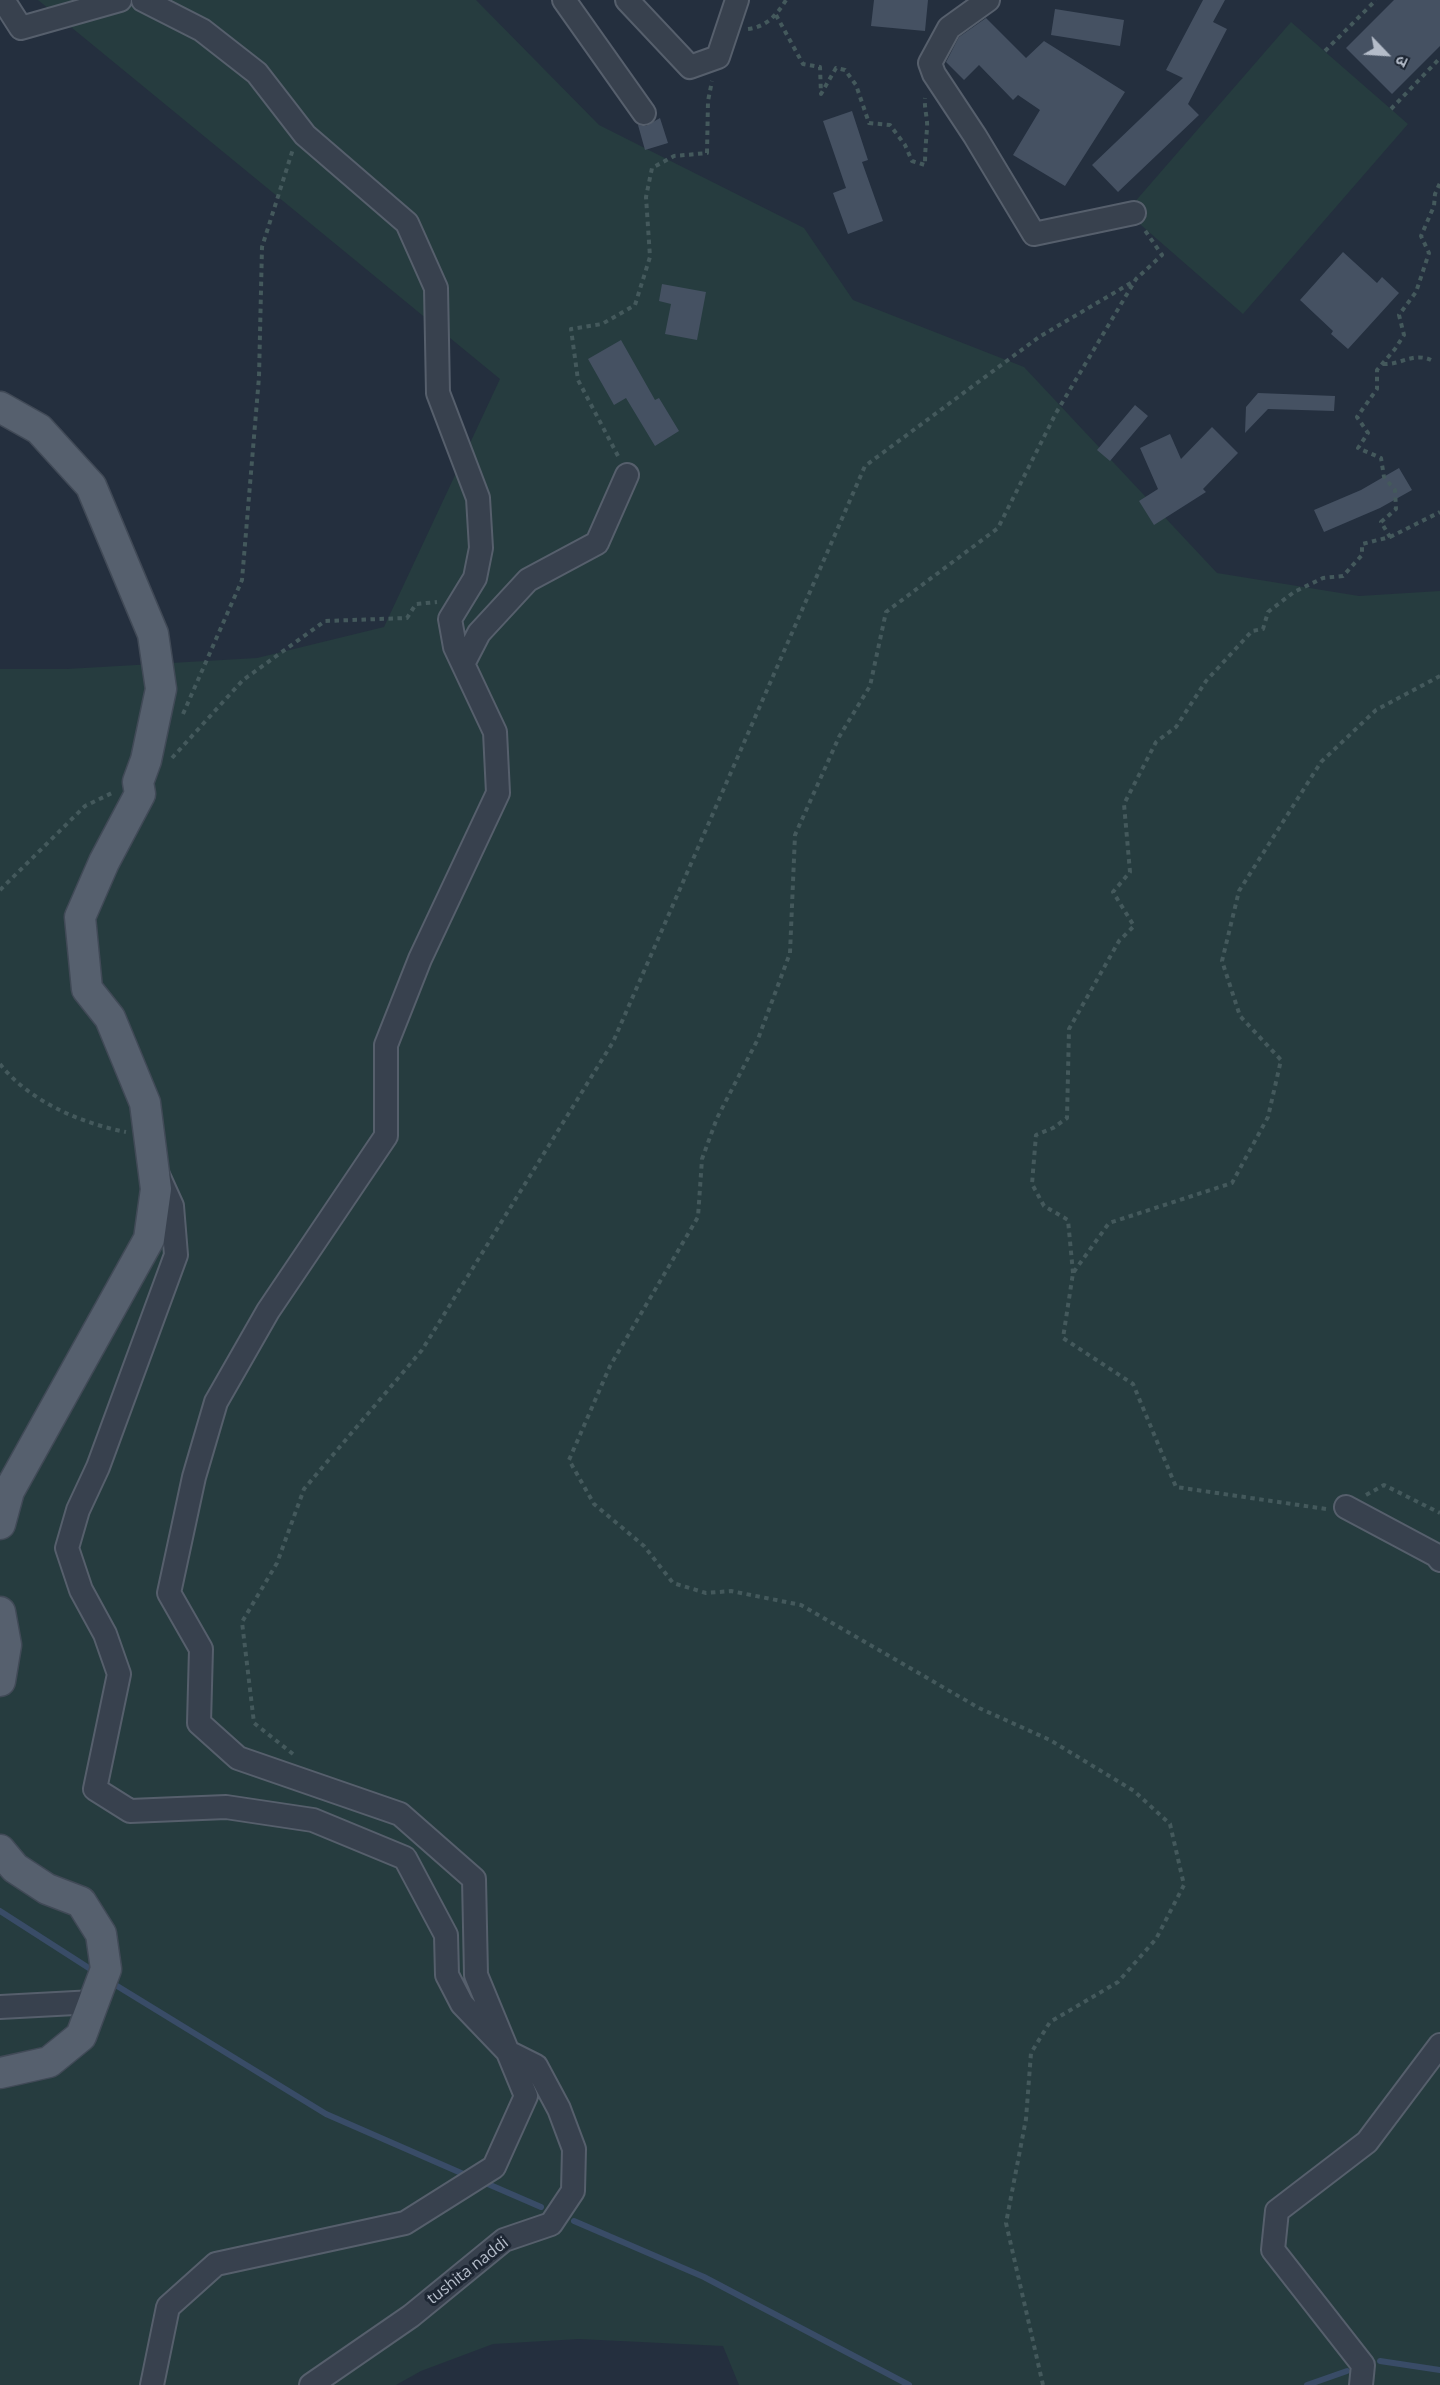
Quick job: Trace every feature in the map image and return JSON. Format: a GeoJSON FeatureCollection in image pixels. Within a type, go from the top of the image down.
{"type":"FeatureCollection","features":[{"type":"Feature","properties":{"kind":"main road"},"geometry":{"type":"LineString","coordinates":[[0,407],[39,429],[91,486],[153,634],[161,689],[146,760],[138,782],[140,794],[104,862],[80,917],[87,989],[110,1018],[145,1103],[156,1189],[149,1239],[9,1491],[0,1524]]}},
{"type":"Feature","properties":{"kind":"main road"},"geometry":{"type":"LineString","coordinates":[[0,1612],[6,1645],[0,1681]]}},
{"type":"Feature","properties":{"kind":"main road"},"geometry":{"type":"LineString","coordinates":[[0,1850],[15,1868],[47,1889],[81,1902],[100,1934],[99,1987],[81,2036],[49,2062],[0,2073]]}},
{"type":"Feature","properties":{"kind":"street"},"geometry":{"type":"LineString","coordinates":[[3,0],[21,28],[120,0]]}},
{"type":"Feature","properties":{"kind":"street"},"geometry":{"type":"LineString","coordinates":[[143,0],[202,30],[257,73],[305,135],[407,223],[436,288],[438,393],[478,498],[481,548],[475,578],[450,619],[455,647],[495,732],[498,793],[420,959],[386,1045],[387,1136],[356,1177],[268,1311],[216,1402],[194,1478],[169,1593],[201,1649],[199,1723],[238,1758],[400,1814],[474,1879],[476,1975],[526,2096],[494,2167],[405,2223],[216,2264],[168,2307],[152,2385]]}},
{"type":"Feature","properties":{"kind":"street"},"geometry":{"type":"LineString","coordinates":[[564,0],[644,113]]}},
{"type":"Feature","properties":{"kind":"street"},"geometry":{"type":"LineString","coordinates":[[627,0],[690,67],[717,57],[737,0]]}},
{"type":"Feature","properties":{"kind":"street"},"geometry":{"type":"LineString","coordinates":[[988,0],[949,28],[930,63],[934,74],[975,136],[1034,234],[1134,213]]}},
{"type":"Feature","properties":{"kind":"street"},"geometry":{"type":"LineString","coordinates":[[463,664],[479,633],[528,580],[597,543],[627,475]]}},
{"type":"Feature","properties":{"kind":"street"},"geometry":{"type":"LineString","coordinates":[[149,1147],[172,1206],[176,1255],[98,1467],[78,1510],[67,1548],[81,1590],[105,1634],[119,1674],[95,1790],[130,1811],[226,1807],[313,1820],[405,1857],[446,1935],[447,1975],[462,2004],[508,2052]]}},
{"type":"Feature","properties":{"kind":"street"},"geometry":{"type":"LineString","coordinates":[[1346,1507],[1436,1555],[1440,1560]]}},
{"type":"Feature","properties":{"kind":"street"},"geometry":{"type":"LineString","coordinates":[[0,2007],[99,1987]]}},
{"type":"Feature","properties":{"kind":"street"},"geometry":{"type":"LineString","coordinates":[[1361,2385],[1363,2365],[1273,2250],[1277,2211],[1367,2142],[1440,2045]]}},
{"type":"Feature","properties":{"kind":"street","name":"tushita naddi"},"geometry":{"type":"LineString","coordinates":[[311,2385],[411,2316],[504,2240],[551,2224],[573,2191],[574,2149],[559,2109],[536,2066],[508,2052]]}},
{"type":"Feature","properties":{"kind":"path"},"geometry":{"type":"LineString","coordinates":[[724,32],[758,28],[776,15],[786,0]]}},
{"type":"Feature","properties":{"kind":"path"},"geometry":{"type":"LineString","coordinates":[[1325,51],[1376,0]]}},
{"type":"Feature","properties":{"kind":"path"},"geometry":{"type":"LineString","coordinates":[[776,15],[803,64],[820,67],[821,94],[836,68],[845,70],[856,85],[869,123],[890,125],[905,145],[912,161],[925,165],[924,143],[928,126],[923,111],[926,82],[934,74]]}},
{"type":"Feature","properties":{"kind":"path"},"geometry":{"type":"LineString","coordinates":[[627,475],[605,428],[578,380],[571,329],[602,324],[635,305],[650,257],[646,197],[652,168],[674,156],[706,153],[708,101],[717,57]]}},
{"type":"Feature","properties":{"kind":"path"},"geometry":{"type":"LineString","coordinates":[[1391,109],[1440,58]]}},
{"type":"Feature","properties":{"kind":"path"},"geometry":{"type":"LineString","coordinates":[[178,724],[242,580],[260,377],[262,247],[296,138],[305,135]]}},
{"type":"Feature","properties":{"kind":"path"},"geometry":{"type":"LineString","coordinates":[[1390,537],[1381,522],[1396,509],[1395,490],[1384,477],[1381,458],[1358,448],[1368,433],[1357,417],[1377,389],[1377,370],[1404,335],[1399,315],[1416,292],[1429,253],[1421,236],[1434,206],[1435,194],[1440,183]]}},
{"type":"Feature","properties":{"kind":"path"},"geometry":{"type":"LineString","coordinates":[[300,1760],[254,1723],[242,1622],[277,1563],[304,1489],[422,1350],[613,1042],[865,466],[1039,337],[1136,279],[1162,255],[1134,213]]}},
{"type":"Feature","properties":{"kind":"path"},"geometry":{"type":"LineString","coordinates":[[1043,2385],[1006,2223],[1026,2119],[1031,2053],[1050,2022],[1118,1982],[1156,1939],[1184,1885],[1170,1824],[1134,1791],[1050,1740],[979,1708],[801,1605],[731,1591],[706,1593],[673,1583],[644,1546],[594,1504],[569,1460],[610,1366],[698,1217],[702,1159],[717,1118],[758,1039],[790,953],[795,836],[839,737],[870,686],[886,612],[998,528],[1056,413],[1136,279]]}},
{"type":"Feature","properties":{"kind":"path"},"geometry":{"type":"LineString","coordinates":[[1382,364],[1393,365],[1416,356],[1431,360]]}},
{"type":"Feature","properties":{"kind":"path"},"geometry":{"type":"LineString","coordinates":[[1440,512],[1390,537],[1362,544],[1362,555],[1342,576],[1323,578],[1294,592],[1268,612],[1263,629],[1252,631],[1206,681],[1176,727],[1156,742],[1124,804],[1130,872],[1113,892],[1134,926],[1119,942],[1069,1029],[1067,1118],[1036,1135],[1032,1184],[1044,1206],[1068,1220],[1073,1273],[1063,1338],[1133,1384],[1176,1487],[1320,1510],[1346,1507],[1384,1485],[1440,1513]]}},
{"type":"Feature","properties":{"kind":"path"},"geometry":{"type":"LineString","coordinates":[[171,759],[243,680],[325,621],[407,618],[416,604],[440,601],[450,619]]}},
{"type":"Feature","properties":{"kind":"path"},"geometry":{"type":"LineString","coordinates":[[1073,1273],[1109,1223],[1232,1183],[1268,1118],[1281,1060],[1240,1016],[1222,961],[1239,891],[1321,762],[1376,710],[1440,676]]}},
{"type":"Feature","properties":{"kind":"path"},"geometry":{"type":"LineString","coordinates":[[0,890],[85,806],[138,782]]}},
{"type":"Feature","properties":{"kind":"path"},"geometry":{"type":"LineString","coordinates":[[0,1064],[13,1081],[35,1098],[149,1147]]}},
{"type":"Feature","properties":{"kind":"green space"},"geometry":{"type":"Polygon","coordinates":[[[38,0],[476,0],[599,125],[804,228],[853,300],[1024,367],[1217,573],[1359,596],[1440,591],[1440,2385],[739,2385],[723,2346],[579,2339],[493,2344],[421,2371],[396,2385],[0,2385],[0,669],[67,669],[257,658],[384,627],[500,379],[38,0]]]}},
{"type":"Feature","properties":{"kind":"green space"},"geometry":{"type":"Polygon","coordinates":[[[1291,22],[1408,124],[1243,314],[1126,212],[1291,22]]]}},
{"type":"Feature","properties":{"kind":"building"},"geometry":{"type":"Polygon","coordinates":[[[874,0],[928,0],[925,31],[871,26],[874,0]]]}},
{"type":"Feature","properties":{"kind":"building"},"geometry":{"type":"Polygon","coordinates":[[[1203,0],[1225,0],[1213,22],[1227,29],[1188,104],[1199,115],[1118,192],[1092,165],[1183,78],[1166,70],[1203,0]]]}},
{"type":"Feature","properties":{"kind":"building"},"geometry":{"type":"Polygon","coordinates":[[[1394,0],[1440,0],[1440,46],[1392,94],[1346,48],[1394,0]]]}},
{"type":"Feature","properties":{"kind":"building"},"geometry":{"type":"Polygon","coordinates":[[[1055,9],[1124,20],[1120,46],[1051,35],[1055,9]]]}},
{"type":"Feature","properties":{"kind":"building"},"geometry":{"type":"Polygon","coordinates":[[[986,18],[1026,58],[1044,41],[1125,92],[1065,186],[1013,155],[1040,110],[1018,95],[1013,100],[979,65],[964,80],[946,62],[959,37],[986,18]]]}},
{"type":"Feature","properties":{"kind":"building"},"geometry":{"type":"Polygon","coordinates":[[[852,111],[868,160],[862,162],[883,221],[848,234],[833,193],[846,188],[823,121],[852,111]]]}},
{"type":"Feature","properties":{"kind":"building"},"geometry":{"type":"Polygon","coordinates":[[[660,118],[668,143],[645,150],[638,125],[646,126],[660,118]]]}},
{"type":"Feature","properties":{"kind":"building"},"geometry":{"type":"Polygon","coordinates":[[[1343,252],[1377,283],[1382,277],[1399,293],[1348,349],[1331,334],[1333,331],[1300,300],[1343,252]]]}},
{"type":"Feature","properties":{"kind":"building"},"geometry":{"type":"Polygon","coordinates":[[[662,284],[706,292],[697,340],[665,334],[671,304],[659,301],[662,284]]]}},
{"type":"Feature","properties":{"kind":"building"},"geometry":{"type":"Polygon","coordinates":[[[621,340],[655,400],[659,398],[679,431],[655,446],[626,398],[614,405],[588,359],[621,340]]]}},
{"type":"Feature","properties":{"kind":"building"},"geometry":{"type":"Polygon","coordinates":[[[1258,393],[1335,396],[1334,411],[1268,409],[1245,433],[1246,407],[1258,393]]]}},
{"type":"Feature","properties":{"kind":"building"},"geometry":{"type":"Polygon","coordinates":[[[1135,405],[1148,416],[1110,461],[1097,450],[1135,405]]]}},
{"type":"Feature","properties":{"kind":"building"},"geometry":{"type":"Polygon","coordinates":[[[1212,427],[1238,453],[1203,489],[1206,492],[1154,525],[1139,501],[1158,489],[1140,448],[1170,434],[1181,459],[1212,427]]]}},
{"type":"Feature","properties":{"kind":"building"},"geometry":{"type":"Polygon","coordinates":[[[1399,468],[1412,490],[1380,508],[1324,532],[1314,510],[1361,490],[1399,468]]]}},
{"type":"Feature","properties":{"kind":"waterway"},"geometry":{"type":"LineString","coordinates":[[0,1911],[95,1972]]}},
{"type":"Feature","properties":{"kind":"waterway"},"geometry":{"type":"LineString","coordinates":[[109,1981],[326,2114],[468,2176]]}},
{"type":"Feature","properties":{"kind":"waterway"},"geometry":{"type":"LineString","coordinates":[[481,2181],[541,2207]]}},
{"type":"Feature","properties":{"kind":"waterway"},"geometry":{"type":"LineString","coordinates":[[574,2221],[704,2277],[909,2385]]}},
{"type":"Feature","properties":{"kind":"waterway"},"geometry":{"type":"LineString","coordinates":[[1380,2361],[1440,2370]]}},
{"type":"Feature","properties":{"kind":"waterway"},"geometry":{"type":"LineString","coordinates":[[1307,2385],[1347,2371]]}}]}
